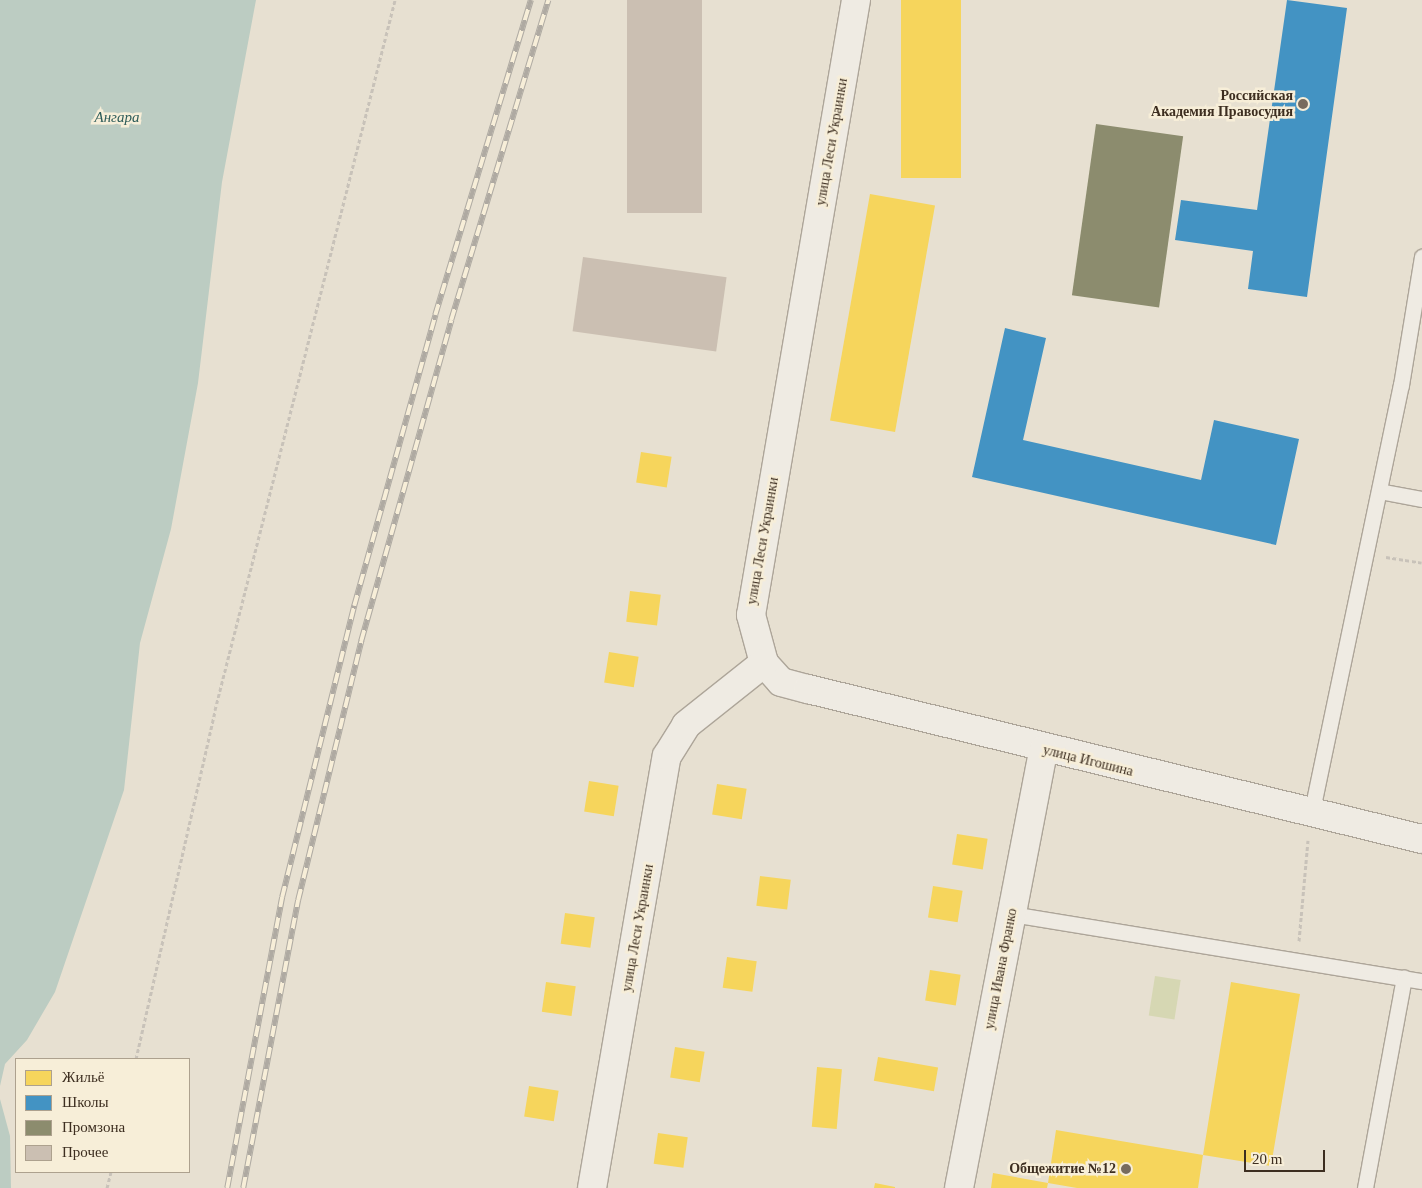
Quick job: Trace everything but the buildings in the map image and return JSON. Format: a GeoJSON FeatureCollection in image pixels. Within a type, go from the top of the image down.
{"type":"FeatureCollection","features":[{"type":"Feature","properties":{"kind":"street","name":"улица Леси Украинки"},"geometry":{"type":"LineString","coordinates":[[592,1188],[668,756],[686,725],[764,663],[751,615],[856,0]]}},
{"type":"Feature","properties":{"kind":"street","name":"улица Игошина"},"geometry":{"type":"LineString","coordinates":[[764,663],[782,682],[1043,750],[1311,815],[1422,839]]}},
{"type":"Feature","properties":{"kind":"street","name":"улица Ивана Франко"},"geometry":{"type":"LineString","coordinates":[[959,1188],[1043,750]]}},
{"type":"Feature","properties":{"kind":"lane"},"geometry":{"type":"LineString","coordinates":[[1311,815],[1379,491],[1422,257]]}},
{"type":"Feature","properties":{"kind":"lane"},"geometry":{"type":"LineString","coordinates":[[1379,491],[1422,499]]}},
{"type":"Feature","properties":{"kind":"lane"},"geometry":{"type":"LineString","coordinates":[[1012,914],[1422,982]]}},
{"type":"Feature","properties":{"kind":"lane"},"geometry":{"type":"LineString","coordinates":[[1365,1188],[1404,978]]}},
{"type":"Feature","properties":{"kind":"path"},"geometry":{"type":"LineString","coordinates":[[136,1058],[216,710],[395,0]]}},
{"type":"Feature","properties":{"kind":"path"},"geometry":{"type":"LineString","coordinates":[[1366,553],[1422,563]]}},
{"type":"Feature","properties":{"kind":"path"},"geometry":{"type":"LineString","coordinates":[[1297,961],[1311,815]]}},
{"type":"Feature","properties":{"kind":"path"},"geometry":{"type":"LineString","coordinates":[[107,1188],[111,1173]]}},
{"type":"Feature","properties":{"kind":"green space"},"geometry":{"type":"Polygon","coordinates":[[[1155,976],[1181,980],[1174,1020],[1149,1016],[1155,976]]]}},
{"type":"Feature","properties":{"kind":"water","name":"Ангара"},"geometry":{"type":"Polygon","coordinates":[[[0,0],[256,0],[222,182],[198,383],[171,529],[140,643],[124,790],[55,992],[27,1040],[5,1064],[0,1086],[0,0]]]}},
{"type":"Feature","properties":{"kind":"water"},"geometry":{"type":"Polygon","coordinates":[[[0,1099],[10,1136],[11,1188],[0,1188],[0,1099]]]}},
{"type":"Feature","properties":{"kind":"railway"},"geometry":{"type":"LineString","coordinates":[[227,1188],[282,897],[354,606],[435,315],[531,0]]}},
{"type":"Feature","properties":{"kind":"railway"},"geometry":{"type":"LineString","coordinates":[[243,1188],[298,900],[361,641],[451,320],[548,0]]}},
{"type":"Feature","properties":{"kind":"place","name":"Российская Академия Правосудия"},"geometry":{"type":"Point","coordinates":[1303,104]}},
{"type":"Feature","properties":{"kind":"place","name":"Общежитие №12"},"geometry":{"type":"Point","coordinates":[1126,1169]}}]}
